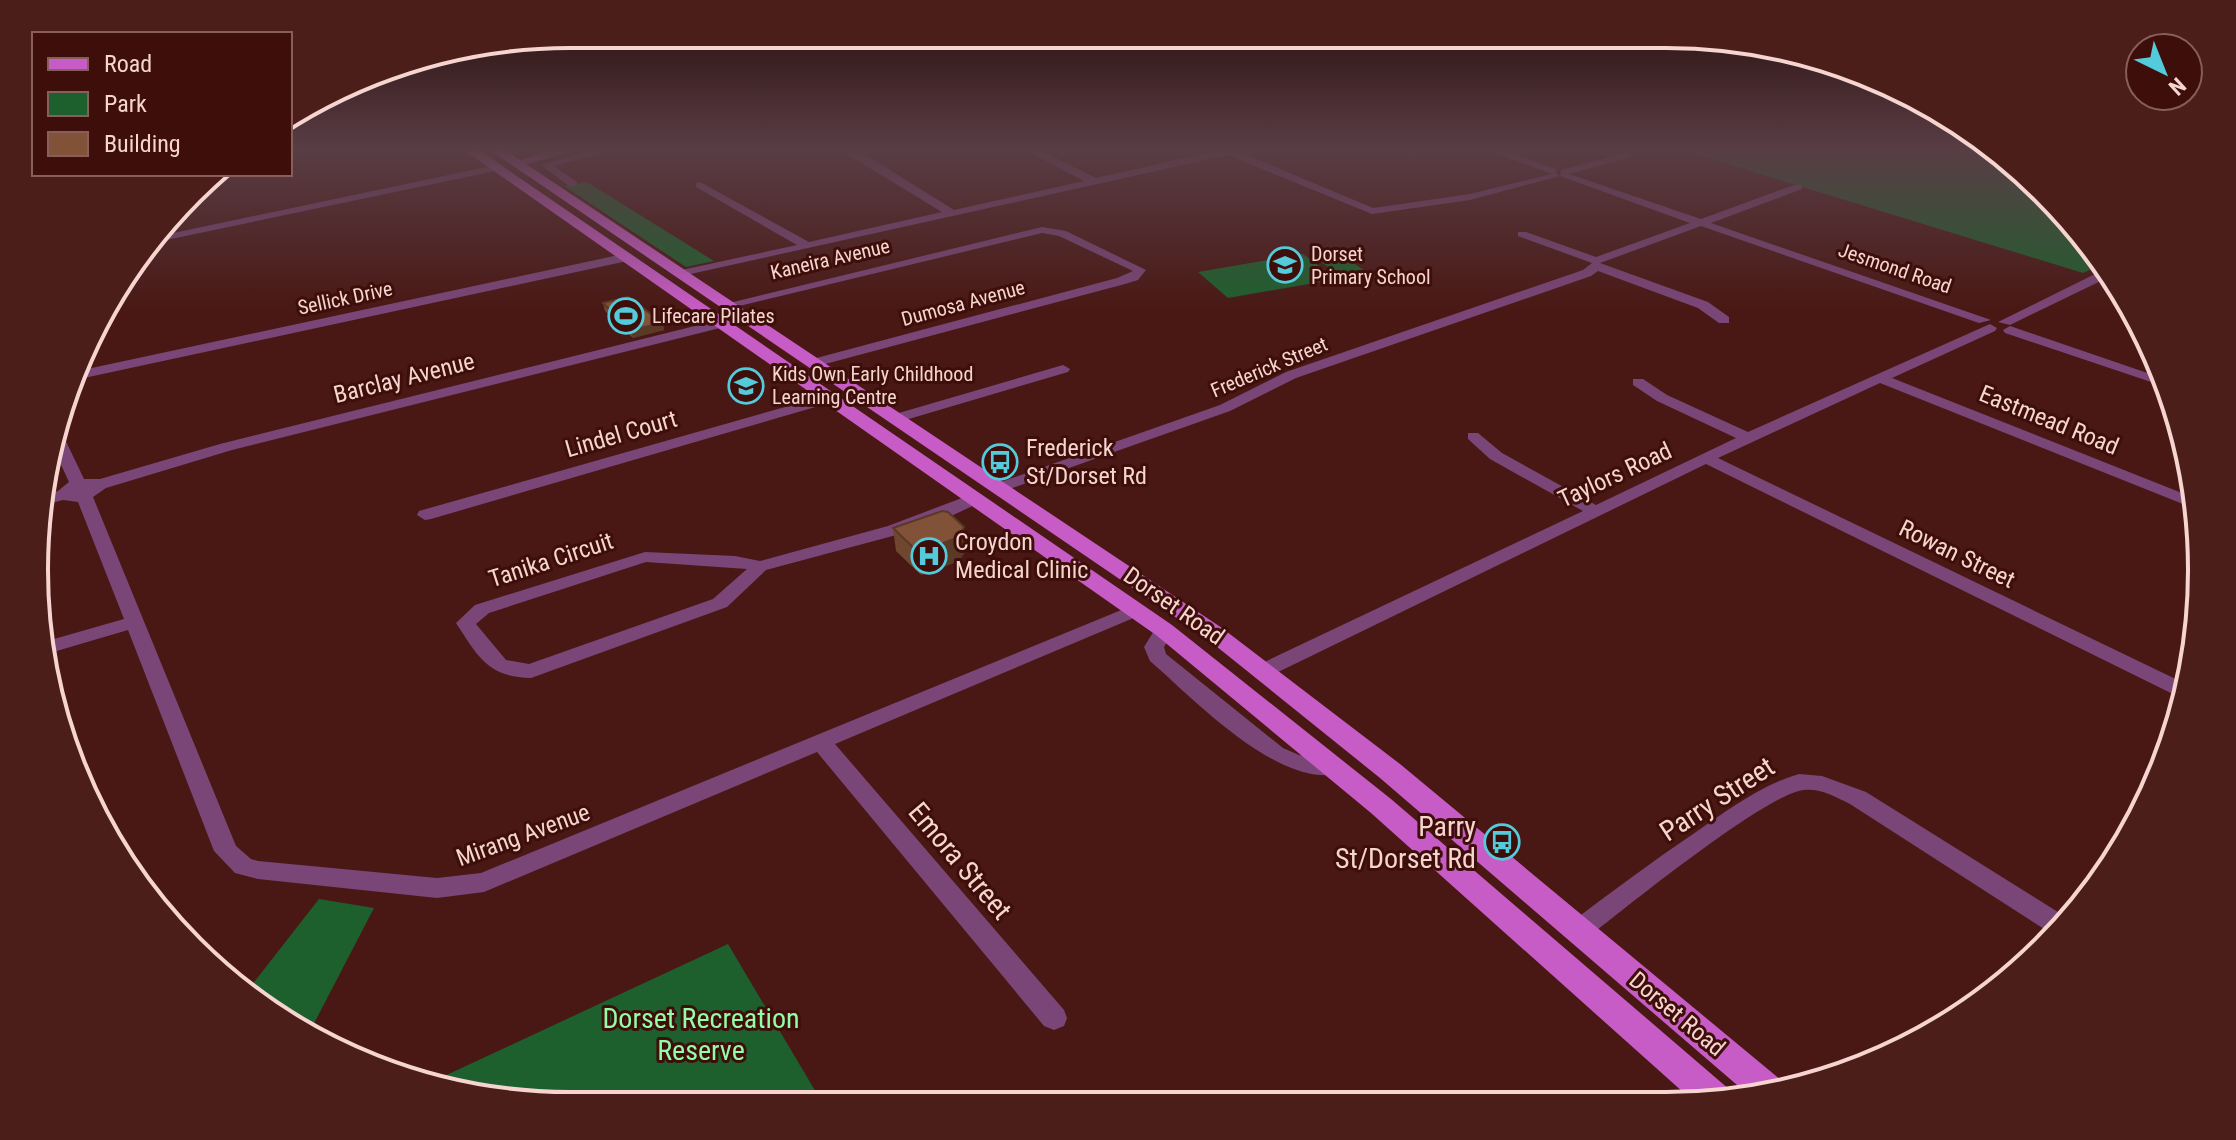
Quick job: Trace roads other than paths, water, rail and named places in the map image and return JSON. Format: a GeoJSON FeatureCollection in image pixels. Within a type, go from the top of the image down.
{"type":"FeatureCollection","features":[{"type":"Feature","properties":{"kind":"main road","name":"Dorset Road"},"geometry":{"type":"LineString","coordinates":[[570,203],[638,255],[725,314],[814,363],[1135,577],[1263,671],[1390,771],[1760,1083]]}},
{"type":"Feature","properties":{"kind":"main road","name":"Dorset Road"},"geometry":{"type":"LineString","coordinates":[[638,255],[681,274],[791,371],[1136,610],[1235,685],[1335,767],[1706,1090]]}},
{"type":"Feature","properties":{"kind":"main road"},"geometry":{"type":"LineString","coordinates":[[791,371],[814,363]]}},
{"type":"Feature","properties":{"kind":"main road"},"geometry":{"type":"LineString","coordinates":[[975,498],[1001,487]]}},
{"type":"Feature","properties":{"kind":"main road"},"geometry":{"type":"LineString","coordinates":[[1235,685],[1263,671]]}},
{"type":"Feature","properties":{"kind":"street"},"geometry":{"type":"LineString","coordinates":[[169,236],[312,203]]}},
{"type":"Feature","properties":{"kind":"street"},"geometry":{"type":"LineString","coordinates":[[175,230],[318,203]]}},
{"type":"Feature","properties":{"kind":"street"},"geometry":{"type":"LineString","coordinates":[[732,203],[806,245]]}},
{"type":"Feature","properties":{"kind":"street"},"geometry":{"type":"LineString","coordinates":[[935,203],[951,213]]}},
{"type":"Feature","properties":{"kind":"street"},"geometry":{"type":"LineString","coordinates":[[681,274],[994,203]]}},
{"type":"Feature","properties":{"kind":"street"},"geometry":{"type":"LineString","coordinates":[[1353,203],[1372,211],[1427,203]]}},
{"type":"Feature","properties":{"kind":"street","name":"Jesmond Road"},"geometry":{"type":"LineString","coordinates":[[1646,203],[2151,378]]}},
{"type":"Feature","properties":{"kind":"street","name":"Frederick Street"},"geometry":{"type":"LineString","coordinates":[[1001,487],[1225,408],[1291,375],[1587,273],[1596,264],[1753,203]]}},
{"type":"Feature","properties":{"kind":"street","name":"Kaneira Avenue"},"geometry":{"type":"LineString","coordinates":[[725,314],[1035,231],[1062,233],[1140,270],[1134,277],[1121,281]]}},
{"type":"Feature","properties":{"kind":"street"},"geometry":{"type":"LineString","coordinates":[[1522,234],[1703,305],[1724,320]]}},
{"type":"Feature","properties":{"kind":"street","name":"Sellick Drive"},"geometry":{"type":"LineString","coordinates":[[87,374],[638,255]]}},
{"type":"Feature","properties":{"kind":"street","name":"Taylors Road"},"geometry":{"type":"LineString","coordinates":[[1263,671],[1748,438],[2098,277]]}},
{"type":"Feature","properties":{"kind":"street","name":"Dumosa Avenue"},"geometry":{"type":"LineString","coordinates":[[814,363],[1121,281]]}},
{"type":"Feature","properties":{"kind":"street","name":"Barclay Avenue"},"geometry":{"type":"LineString","coordinates":[[53,497],[226,447],[725,314]]}},
{"type":"Feature","properties":{"kind":"street"},"geometry":{"type":"LineString","coordinates":[[897,418],[1063,369]]}},
{"type":"Feature","properties":{"kind":"street","name":"Eastmead Road"},"geometry":{"type":"LineString","coordinates":[[1882,379],[2184,499]]}},
{"type":"Feature","properties":{"kind":"street"},"geometry":{"type":"LineString","coordinates":[[1638,382],[1662,398],[1748,438]]}},
{"type":"Feature","properties":{"kind":"street","name":"Lindel Court"},"geometry":{"type":"LineString","coordinates":[[425,515],[831,398]]}},
{"type":"Feature","properties":{"kind":"street"},"geometry":{"type":"LineString","coordinates":[[1473,436],[1496,456],[1595,511]]}},
{"type":"Feature","properties":{"kind":"street","name":"Mirang Avenue"},"geometry":{"type":"LineString","coordinates":[[62,450],[226,851],[243,866],[258,870],[437,888],[467,887],[503,875],[1136,610]]}},
{"type":"Feature","properties":{"kind":"street","name":"Rowan Street"},"geometry":{"type":"LineString","coordinates":[[1707,459],[2174,687]]}},
{"type":"Feature","properties":{"kind":"street","name":"Tanika Circuit"},"geometry":{"type":"LineString","coordinates":[[760,566],[720,603],[531,671],[512,672],[498,667],[466,623],[482,609],[645,557],[735,561],[760,566],[894,530],[975,498]]}},
{"type":"Feature","properties":{"kind":"street"},"geometry":{"type":"LineString","coordinates":[[53,645],[134,622]]}},
{"type":"Feature","properties":{"kind":"street"},"geometry":{"type":"LineString","coordinates":[[1164,630],[1154,647],[1157,657],[1267,748],[1294,762],[1335,767]]}},
{"type":"Feature","properties":{"kind":"street","name":"Emora Street"},"geometry":{"type":"LineString","coordinates":[[821,742],[1054,1018]]}},
{"type":"Feature","properties":{"kind":"street","name":"Parry Street"},"geometry":{"type":"LineString","coordinates":[[1578,931],[1753,807],[1798,782],[1838,788],[1858,798],[2052,921]]}},
{"type":"Feature","properties":{"kind":"place","name":"Dorset Primary School"},"geometry":{"type":"Point","coordinates":[1285,265]}},
{"type":"Feature","properties":{"kind":"place","name":"Lifecare Pilates"},"geometry":{"type":"Point","coordinates":[626,316]}},
{"type":"Feature","properties":{"kind":"place","name":"Kids Own Early Childhood Learning Centre"},"geometry":{"type":"Point","coordinates":[746,386]}},
{"type":"Feature","properties":{"kind":"place","name":"Frederick St/Dorset Rd"},"geometry":{"type":"Point","coordinates":[1000,462]}},
{"type":"Feature","properties":{"kind":"place","name":"Croydon Medical Clinic"},"geometry":{"type":"Point","coordinates":[929,556]}},
{"type":"Feature","properties":{"kind":"place","name":"Parry St/Dorset Rd"},"geometry":{"type":"Point","coordinates":[1502,842]}},
{"type":"Feature","properties":{"kind":"park label","name":"Dorset Recreation Reserve"},"geometry":{"type":"Point","coordinates":[701,1034]}}]}
